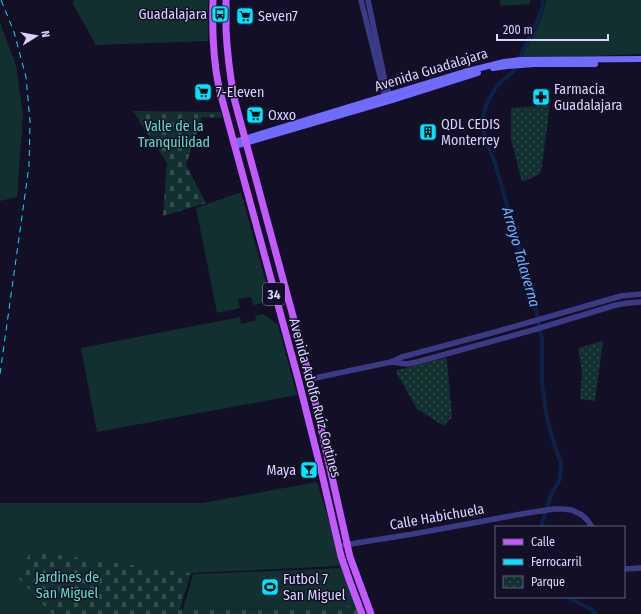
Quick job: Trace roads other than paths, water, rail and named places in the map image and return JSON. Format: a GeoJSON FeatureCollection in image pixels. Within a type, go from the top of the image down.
{"type":"FeatureCollection","features":[{"type":"Feature","properties":{"kind":"main road","name":"Avenida Adolfo Ruíz Cortines"},"geometry":{"type":"LineString","coordinates":[[213,0],[214,46],[219,88],[322,474],[338,546],[362,614]]}},
{"type":"Feature","properties":{"kind":"main road","name":"Avenida Adolfo Ruíz Cortines"},"geometry":{"type":"LineString","coordinates":[[226,0],[226,27],[230,75],[234,98],[310,379],[354,571],[371,614]]}},
{"type":"Feature","properties":{"kind":"main road","name":"Avenida Guadalajara"},"geometry":{"type":"LineString","coordinates":[[518,63],[641,59]]}},
{"type":"Feature","properties":{"kind":"main road","name":"Avenida Guadalajara"},"geometry":{"type":"LineString","coordinates":[[234,144],[388,99],[464,72],[492,64],[641,63]]}},
{"type":"Feature","properties":{"kind":"street"},"geometry":{"type":"LineString","coordinates":[[362,0],[369,20],[388,99]]}},
{"type":"Feature","properties":{"kind":"street"},"geometry":{"type":"LineString","coordinates":[[368,0],[369,20]]}},
{"type":"Feature","properties":{"kind":"street"},"geometry":{"type":"LineString","coordinates":[[310,379],[391,362],[415,353],[621,296],[641,294]]}},
{"type":"Feature","properties":{"kind":"street"},"geometry":{"type":"LineString","coordinates":[[391,362],[407,364],[417,362],[616,305],[641,302]]}},
{"type":"Feature","properties":{"kind":"street"},"geometry":{"type":"LineString","coordinates":[[488,334],[489,342]]}},
{"type":"Feature","properties":{"kind":"street"},"geometry":{"type":"LineString","coordinates":[[415,353],[417,362]]}},
{"type":"Feature","properties":{"kind":"street","name":"Calle Habichuela"},"geometry":{"type":"LineString","coordinates":[[338,546],[562,508],[572,510],[582,515],[591,526]]}},
{"type":"Feature","properties":{"kind":"street"},"geometry":{"type":"LineString","coordinates":[[625,569],[641,568]]}},
{"type":"Feature","properties":{"kind":"waterway","name":"Arroyo Talaverna"},"geometry":{"type":"LineString","coordinates":[[541,526],[551,495],[560,479],[561,463],[547,418],[542,384],[542,339],[533,296],[495,163],[485,137],[482,121],[486,105],[497,85],[513,72],[542,9],[543,0]]}},
{"type":"Feature","properties":{"kind":"waterway","name":"Arroyo Talaverna"},"geometry":{"type":"LineString","coordinates":[[570,598],[592,610],[596,614]]}},
{"type":"Feature","properties":{"kind":"railway"},"geometry":{"type":"LineString","coordinates":[[0,374],[29,166],[30,121],[26,77],[14,32],[1,0]]}},
{"type":"Feature","properties":{"kind":"place","name":"Guadalajara"},"geometry":{"type":"Point","coordinates":[220,14]}},
{"type":"Feature","properties":{"kind":"place","name":"Seven7"},"geometry":{"type":"Point","coordinates":[245,16]}},
{"type":"Feature","properties":{"kind":"place","name":"7-Eleven"},"geometry":{"type":"Point","coordinates":[203,92]}},
{"type":"Feature","properties":{"kind":"place","name":"Farmacia Guadalajara"},"geometry":{"type":"Point","coordinates":[541,97]}},
{"type":"Feature","properties":{"kind":"place","name":"Oxxo"},"geometry":{"type":"Point","coordinates":[255,115]}},
{"type":"Feature","properties":{"kind":"place","name":"QDL CEDIS Monterrey"},"geometry":{"type":"Point","coordinates":[428,132]}},
{"type":"Feature","properties":{"kind":"place","name":"Maya"},"geometry":{"type":"Point","coordinates":[309,470]}},
{"type":"Feature","properties":{"kind":"place","name":"Futbol 7 San Miguel"},"geometry":{"type":"Point","coordinates":[270,587]}},
{"type":"Feature","properties":{"kind":"park label","name":"Valle de la Tranquilidad"},"geometry":{"type":"Point","coordinates":[174,134]}},
{"type":"Feature","properties":{"kind":"park label","name":"Jardines de San Miguel"},"geometry":{"type":"Point","coordinates":[67,586]}}]}
